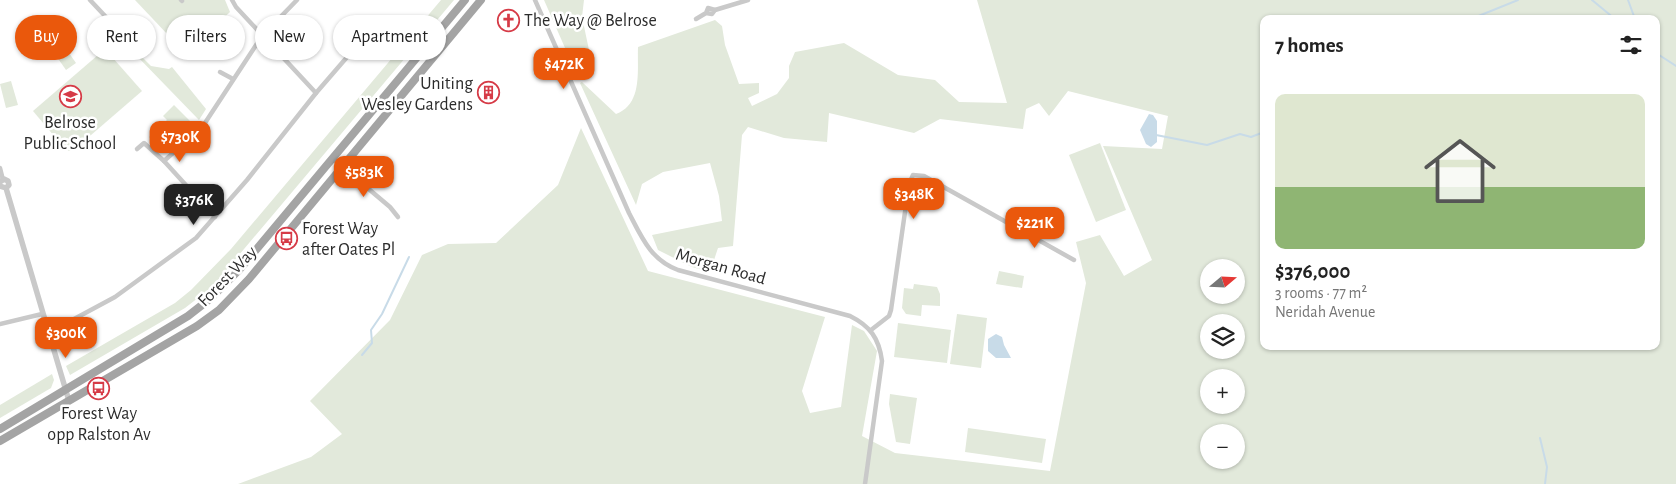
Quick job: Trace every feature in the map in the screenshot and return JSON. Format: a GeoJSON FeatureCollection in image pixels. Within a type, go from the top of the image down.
{"type":"FeatureCollection","features":[{"type":"Feature","properties":{"kind":"main road","name":"Forest Way"},"geometry":{"type":"LineString","coordinates":[[0,429],[188,316],[231,280],[465,0]]}},
{"type":"Feature","properties":{"kind":"main road","name":"Forest Way"},"geometry":{"type":"LineString","coordinates":[[0,441],[180,337],[219,310],[248,279],[481,0]]}},
{"type":"Feature","properties":{"kind":"street"},"geometry":{"type":"LineString","coordinates":[[90,0],[104,15]]}},
{"type":"Feature","properties":{"kind":"street"},"geometry":{"type":"LineString","coordinates":[[232,0],[236,8],[255,28]]}},
{"type":"Feature","properties":{"kind":"street"},"geometry":{"type":"LineString","coordinates":[[282,15],[297,0]]}},
{"type":"Feature","properties":{"kind":"street","name":"Morgan Road"},"geometry":{"type":"LineString","coordinates":[[534,0],[629,213],[645,245],[655,258],[666,266],[678,270],[850,316],[871,330]]}},
{"type":"Feature","properties":{"kind":"street"},"geometry":{"type":"LineString","coordinates":[[706,0],[707,10]]}},
{"type":"Feature","properties":{"kind":"street"},"geometry":{"type":"LineString","coordinates":[[696,19],[707,10],[715,10],[748,0]]}},
{"type":"Feature","properties":{"kind":"street"},"geometry":{"type":"LineString","coordinates":[[164,161],[203,126],[255,46]]}},
{"type":"Feature","properties":{"kind":"street"},"geometry":{"type":"LineString","coordinates":[[285,60],[316,92]]}},
{"type":"Feature","properties":{"kind":"street"},"geometry":{"type":"LineString","coordinates":[[48,333],[115,297],[196,238],[247,180],[344,60]]}},
{"type":"Feature","properties":{"kind":"street"},"geometry":{"type":"LineString","coordinates":[[220,72],[233,79]]}},
{"type":"Feature","properties":{"kind":"street"},"geometry":{"type":"LineString","coordinates":[[137,149],[144,143],[164,161],[215,217]]}},
{"type":"Feature","properties":{"kind":"street"},"geometry":{"type":"LineString","coordinates":[[332,158],[390,207],[398,217]]}},
{"type":"Feature","properties":{"kind":"street"},"geometry":{"type":"LineString","coordinates":[[0,168],[2,184],[69,401]]}},
{"type":"Feature","properties":{"kind":"street"},"geometry":{"type":"LineString","coordinates":[[865,484],[882,361],[880,348],[871,330],[889,316],[891,310],[909,184],[913,175],[924,176],[1074,260]]}},
{"type":"Feature","properties":{"kind":"street"},"geometry":{"type":"LineString","coordinates":[[0,324],[42,314]]}},
{"type":"Feature","properties":{"kind":"shaded area"},"geometry":{"type":"Polygon","coordinates":[[[135,0],[225,0],[230,12],[227,15],[166,15],[166,33],[156,22],[156,15],[149,15],[135,0]]]}},
{"type":"Feature","properties":{"kind":"shaded area"},"geometry":{"type":"Polygon","coordinates":[[[441,0],[454,0],[441,15],[428,15],[441,0]]]}},
{"type":"Feature","properties":{"kind":"shaded area"},"geometry":{"type":"Polygon","coordinates":[[[544,0],[584,0],[582,17],[592,64],[576,73],[544,0]]]}},
{"type":"Feature","properties":{"kind":"shaded area"},"geometry":{"type":"Polygon","coordinates":[[[977,0],[1676,0],[1676,484],[238,484],[311,457],[342,434],[310,401],[390,320],[422,255],[448,244],[496,243],[558,185],[581,128],[648,271],[825,317],[802,391],[810,413],[841,407],[852,325],[864,331],[877,351],[862,436],[895,453],[1050,471],[1086,283],[1076,242],[1100,235],[1124,276],[1152,260],[1103,146],[1162,149],[1168,116],[1068,91],[1049,116],[1039,103],[1026,109],[1023,129],[940,119],[914,133],[829,113],[827,142],[784,138],[748,127],[742,135],[733,246],[718,248],[710,272],[692,267],[658,250],[652,235],[722,221],[719,196],[710,163],[663,172],[642,184],[636,205],[580,83],[582,82],[616,114],[631,103],[635,94],[638,76],[638,47],[715,20],[722,26],[725,45],[739,84],[759,83],[759,93],[748,98],[752,106],[777,94],[789,78],[789,66],[795,52],[844,43],[898,75],[935,80],[959,102],[1007,103],[977,0]]]}},
{"type":"Feature","properties":{"kind":"shaded area"},"geometry":{"type":"Polygon","coordinates":[[[59,60],[74,60],[76,63],[66,70],[59,60]]]}},
{"type":"Feature","properties":{"kind":"shaded area"},"geometry":{"type":"Polygon","coordinates":[[[92,60],[115,60],[142,91],[76,148],[69,151],[65,149],[33,111],[92,60]]]}},
{"type":"Feature","properties":{"kind":"shaded area"},"geometry":{"type":"Polygon","coordinates":[[[141,60],[145,60],[151,66],[169,69],[172,67],[206,109],[199,120],[141,60]]]}},
{"type":"Feature","properties":{"kind":"shaded area"},"geometry":{"type":"Polygon","coordinates":[[[390,60],[403,60],[212,287],[185,308],[70,375],[66,366],[175,303],[191,290],[231,249],[390,60]]]}},
{"type":"Feature","properties":{"kind":"shaded area"},"geometry":{"type":"Polygon","coordinates":[[[11,81],[18,105],[6,108],[0,84],[11,81]]]}},
{"type":"Feature","properties":{"kind":"shaded area"},"geometry":{"type":"Polygon","coordinates":[[[174,105],[194,125],[166,150],[162,150],[149,137],[167,120],[163,116],[174,105]]]}},
{"type":"Feature","properties":{"kind":"shaded area"},"geometry":{"type":"Polygon","coordinates":[[[1100,143],[1126,210],[1096,222],[1069,155],[1100,143]]]}},
{"type":"Feature","properties":{"kind":"shaded area"},"geometry":{"type":"Polygon","coordinates":[[[999,271],[1024,276],[1022,288],[996,284],[999,271]]]}},
{"type":"Feature","properties":{"kind":"shaded area"},"geometry":{"type":"Polygon","coordinates":[[[914,284],[937,287],[940,294],[940,306],[922,305],[921,316],[906,314],[902,308],[904,288],[913,289],[914,284]]]}},
{"type":"Feature","properties":{"kind":"shaded area"},"geometry":{"type":"Polygon","coordinates":[[[957,314],[987,318],[981,368],[950,364],[957,314]]]}},
{"type":"Feature","properties":{"kind":"shaded area"},"geometry":{"type":"Polygon","coordinates":[[[898,323],[951,330],[947,363],[894,357],[898,323]]]}},
{"type":"Feature","properties":{"kind":"shaded area"},"geometry":{"type":"Polygon","coordinates":[[[52,374],[54,380],[51,388],[0,418],[0,405],[52,374]]]}},
{"type":"Feature","properties":{"kind":"shaded area"},"geometry":{"type":"Polygon","coordinates":[[[890,394],[917,398],[910,444],[896,442],[889,404],[890,394]]]}},
{"type":"Feature","properties":{"kind":"shaded area"},"geometry":{"type":"Polygon","coordinates":[[[968,428],[1046,439],[1042,463],[965,452],[968,428]]]}},
{"type":"Feature","properties":{"kind":"water"},"geometry":{"type":"Polygon","coordinates":[[[1149,114],[1153,115],[1157,121],[1157,142],[1151,147],[1146,144],[1140,130],[1149,114]]]}},
{"type":"Feature","properties":{"kind":"water"},"geometry":{"type":"Polygon","coordinates":[[[996,334],[1002,337],[1011,358],[996,358],[988,351],[988,339],[996,334]]]}},
{"type":"Feature","properties":{"kind":"waterway"},"geometry":{"type":"LineString","coordinates":[[1481,15],[1518,0]]}},
{"type":"Feature","properties":{"kind":"waterway"},"geometry":{"type":"LineString","coordinates":[[1592,0],[1610,15]]}},
{"type":"Feature","properties":{"kind":"waterway"},"geometry":{"type":"LineString","coordinates":[[1628,0],[1634,15]]}},
{"type":"Feature","properties":{"kind":"waterway"},"geometry":{"type":"LineString","coordinates":[[1660,56],[1676,66]]}},
{"type":"Feature","properties":{"kind":"waterway"},"geometry":{"type":"LineString","coordinates":[[1156,135],[1207,145],[1240,134],[1251,137],[1260,134]]}},
{"type":"Feature","properties":{"kind":"waterway"},"geometry":{"type":"LineString","coordinates":[[362,355],[372,343],[371,330],[382,314],[409,257]]}},
{"type":"Feature","properties":{"kind":"waterway"},"geometry":{"type":"LineString","coordinates":[[1540,438],[1547,467],[1545,484]]}},
{"type":"Feature","properties":{"kind":"place","name":"The Way @ Belrose"},"geometry":{"type":"Point","coordinates":[508,20]}},
{"type":"Feature","properties":{"kind":"place","name":"Uniting Wesley Gardens"},"geometry":{"type":"Point","coordinates":[489,93]}},
{"type":"Feature","properties":{"kind":"place","name":"Belrose Public School"},"geometry":{"type":"Point","coordinates":[70,97]}},
{"type":"Feature","properties":{"kind":"place","name":"Forest Way after Oates Pl"},"geometry":{"type":"Point","coordinates":[286,238]}},
{"type":"Feature","properties":{"kind":"place","name":"Forest Way opp Ralston Av"},"geometry":{"type":"Point","coordinates":[99,388]}}]}
